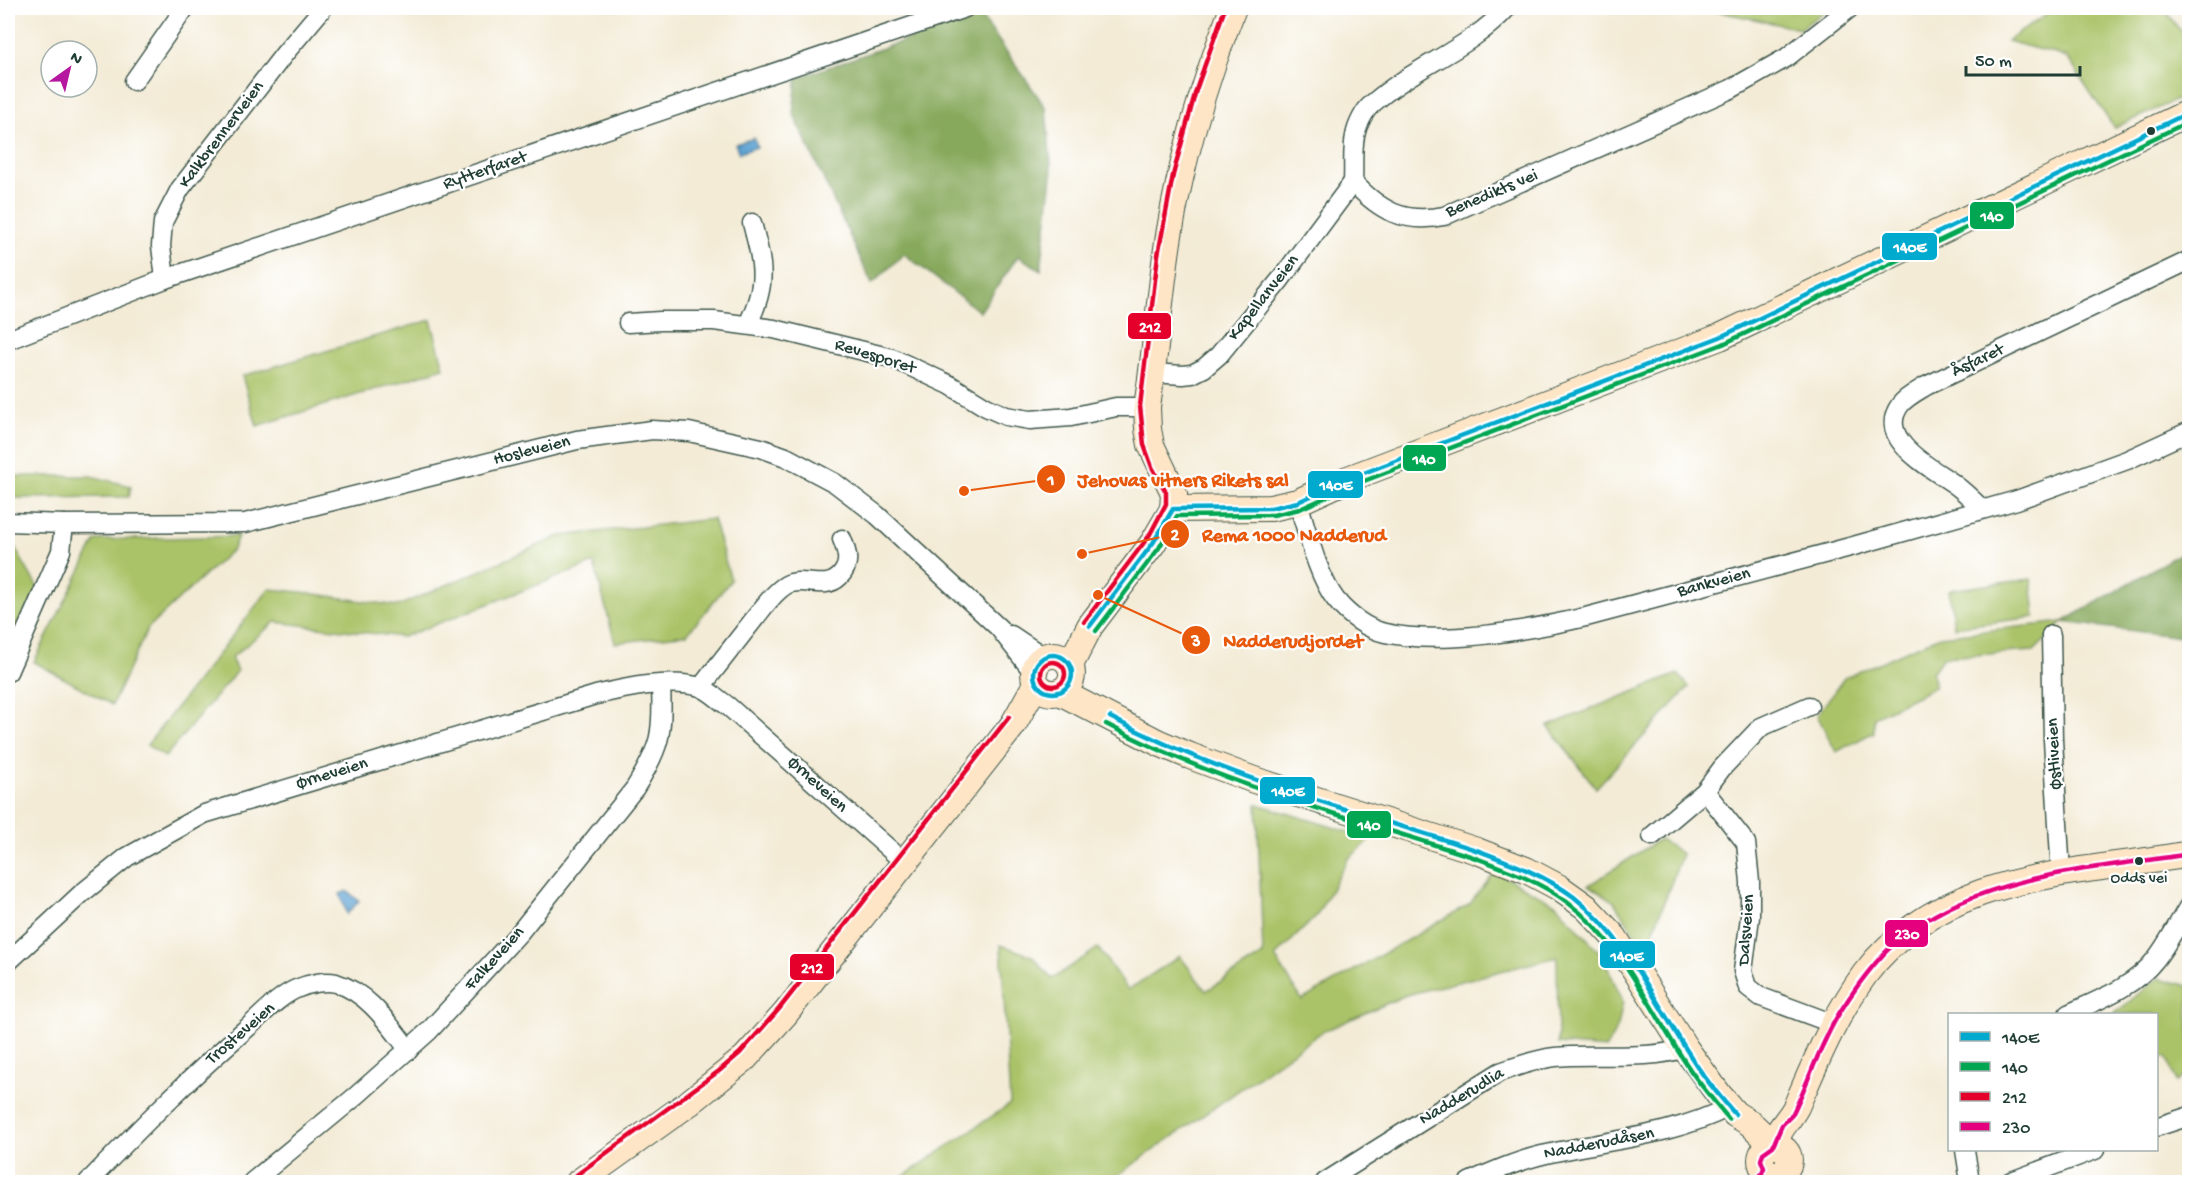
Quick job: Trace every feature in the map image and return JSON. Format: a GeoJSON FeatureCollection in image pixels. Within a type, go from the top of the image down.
{"type":"FeatureCollection","features":[{"type":"Feature","properties":{"kind":"street"},"geometry":{"type":"LineString","coordinates":[[134,81],[185,8]]}},
{"type":"Feature","properties":{"kind":"street","name":"Kalkbrennerveien"},"geometry":{"type":"LineString","coordinates":[[165,279],[161,246],[163,222],[180,189],[285,53],[323,8]]}},
{"type":"Feature","properties":{"kind":"street","name":"Rytterfaret"},"geometry":{"type":"LineString","coordinates":[[8,340],[165,279],[965,8]]}},
{"type":"Feature","properties":{"kind":"street"},"geometry":{"type":"LineString","coordinates":[[579,1182],[690,1103],[745,1058],[791,1006],[1053,674],[1153,543],[1174,501],[1151,445],[1148,429],[1148,406],[1169,234],[1201,93],[1233,8]]}},
{"type":"Feature","properties":{"kind":"street"},"geometry":{"type":"LineString","coordinates":[[1353,182],[1355,135],[1370,105],[1402,81],[1474,36],[1496,20],[1507,8]]}},
{"type":"Feature","properties":{"kind":"street","name":"Benedikts vei"},"geometry":{"type":"LineString","coordinates":[[1353,182],[1368,198],[1392,213],[1426,220],[1444,216],[1731,89],[1786,58],[1850,8]]}},
{"type":"Feature","properties":{"kind":"street"},"geometry":{"type":"LineString","coordinates":[[1174,501],[1197,496],[1228,507],[1271,508],[1298,502],[1348,479],[1720,337],[2190,112]]}},
{"type":"Feature","properties":{"kind":"street","name":"Kapellanveien"},"geometry":{"type":"LineString","coordinates":[[1152,373],[1192,374],[1204,368],[1219,355],[1281,279],[1353,182]]}},
{"type":"Feature","properties":{"kind":"street"},"geometry":{"type":"LineString","coordinates":[[748,324],[757,306],[763,271],[752,223]]}},
{"type":"Feature","properties":{"kind":"street","name":"Åsfaret"},"geometry":{"type":"LineString","coordinates":[[1982,509],[1957,486],[1909,452],[1899,440],[1894,429],[1894,417],[1900,405],[1926,386],[2190,260]]}},
{"type":"Feature","properties":{"kind":"street","name":"Revesporet"},"geometry":{"type":"LineString","coordinates":[[628,323],[714,321],[748,324],[892,358],[930,375],[1006,416],[1030,420],[1071,417],[1116,407],[1148,406]]}},
{"type":"Feature","properties":{"kind":"street","name":"Hosleveien"},"geometry":{"type":"LineString","coordinates":[[8,522],[245,523],[577,440],[652,430],[689,432],[761,448],[786,457],[835,483],[876,515],[999,628],[1053,674],[1110,717],[1159,743],[1220,768],[1466,848],[1526,870],[1558,887],[1586,908],[1614,937],[1685,1048],[1732,1110],[1767,1139],[1777,1167]]}},
{"type":"Feature","properties":{"kind":"street","name":"Bankveien"},"geometry":{"type":"LineString","coordinates":[[1298,502],[1313,551],[1329,589],[1345,610],[1364,624],[1384,632],[1412,636],[1467,636],[1544,627],[1805,559],[2017,500],[2127,460],[2190,431]]}},
{"type":"Feature","properties":{"kind":"street"},"geometry":{"type":"LineString","coordinates":[[8,672],[61,551],[64,524]]}},
{"type":"Feature","properties":{"kind":"street"},"geometry":{"type":"LineString","coordinates":[[701,687],[772,597],[786,585],[798,581],[822,583],[837,579],[847,568],[848,552],[842,539]]}},
{"type":"Feature","properties":{"kind":"street","name":"Østliveien"},"geometry":{"type":"LineString","coordinates":[[2051,635],[2053,740],[2061,874]]}},
{"type":"Feature","properties":{"kind":"street","name":"Falkeveien"},"geometry":{"type":"LineString","coordinates":[[252,1182],[410,1050],[520,932],[634,788],[650,763],[659,743],[662,728],[661,685]]}},
{"type":"Feature","properties":{"kind":"street","name":"Ørneveien"},"geometry":{"type":"LineString","coordinates":[[8,963],[81,894],[127,857],[204,814],[596,695],[636,686],[701,687],[728,706],[904,862]]}},
{"type":"Feature","properties":{"kind":"street"},"geometry":{"type":"LineString","coordinates":[[1652,836],[1705,791],[1728,760],[1761,727],[1809,706]]}},
{"type":"Feature","properties":{"kind":"street","name":"Dalsveien"},"geometry":{"type":"LineString","coordinates":[[1705,791],[1746,843],[1750,882],[1750,917],[1743,971],[1748,987],[1761,997],[1834,1024]]}},
{"type":"Feature","properties":{"kind":"street"},"geometry":{"type":"LineString","coordinates":[[1777,1167],[1791,1130],[1792,1115],[1834,1024],[1866,974],[1884,953],[1910,930],[1966,897],[1995,887],[2061,874],[2190,854]]}},
{"type":"Feature","properties":{"kind":"street"},"geometry":{"type":"LineString","coordinates":[[2070,1013],[2120,990],[2143,974],[2156,960],[2190,904]]}},
{"type":"Feature","properties":{"kind":"street","name":"Trosteveien"},"geometry":{"type":"LineString","coordinates":[[88,1182],[174,1095],[244,1030],[296,989],[316,983],[334,982],[358,992],[410,1050]]}},
{"type":"Feature","properties":{"kind":"street","name":"Nadderudlia"},"geometry":{"type":"LineString","coordinates":[[1325,1182],[1500,1072],[1554,1057],[1634,1054],[1676,1051],[1685,1048]]}},
{"type":"Feature","properties":{"kind":"street","name":"Nadderudåsen"},"geometry":{"type":"LineString","coordinates":[[1469,1182],[1542,1155],[1648,1135],[1732,1110]]}},
{"type":"Feature","properties":{"kind":"street"},"geometry":{"type":"LineString","coordinates":[[2158,1127],[2190,1116]]}},
{"type":"Feature","properties":{"kind":"street"},"geometry":{"type":"LineString","coordinates":[[1965,1151],[1970,1182]]}},
{"type":"Feature","properties":{"kind":"street"},"geometry":{"type":"LineString","coordinates":[[2009,1182],[2090,1151]]}},
{"type":"Feature","properties":{"kind":"green space"},"geometry":{"type":"Polygon","coordinates":[[[1702,8],[1829,8],[1800,29],[1702,8]]]}},
{"type":"Feature","properties":{"kind":"green space"},"geometry":{"type":"Polygon","coordinates":[[[2056,8],[2163,8],[2189,42],[2189,88],[2181,98],[2114,128],[2067,57],[2007,41],[2056,8]]]}},
{"type":"Feature","properties":{"kind":"green space"},"geometry":{"type":"Polygon","coordinates":[[[980,14],[1046,108],[1052,176],[1041,270],[1018,256],[980,312],[904,254],[872,284],[793,113],[797,78],[980,14]]]}},
{"type":"Feature","properties":{"kind":"green space"},"geometry":{"type":"Polygon","coordinates":[[[431,320],[444,368],[257,426],[242,376],[431,320]]]}},
{"type":"Feature","properties":{"kind":"green space"},"geometry":{"type":"Polygon","coordinates":[[[8,476],[91,476],[131,486],[129,497],[8,498],[8,476]]]}},
{"type":"Feature","properties":{"kind":"green space"},"geometry":{"type":"Polygon","coordinates":[[[713,519],[731,580],[687,634],[615,643],[594,563],[403,637],[275,622],[231,658],[237,671],[165,757],[147,745],[269,589],[398,606],[560,536],[713,519]]]}},
{"type":"Feature","properties":{"kind":"green space"},"geometry":{"type":"Polygon","coordinates":[[[8,536],[38,588],[11,649],[8,648],[8,536]]]}},
{"type":"Feature","properties":{"kind":"green space"},"geometry":{"type":"Polygon","coordinates":[[[238,536],[233,549],[148,628],[112,705],[34,662],[96,540],[238,536]]]}},
{"type":"Feature","properties":{"kind":"green space"},"geometry":{"type":"Polygon","coordinates":[[[2189,548],[2189,638],[2063,622],[2189,548]]]}},
{"type":"Feature","properties":{"kind":"green space"},"geometry":{"type":"Polygon","coordinates":[[[2031,579],[2035,617],[1954,627],[1949,590],[2031,579]]]}},
{"type":"Feature","properties":{"kind":"green space"},"geometry":{"type":"Polygon","coordinates":[[[2063,622],[2034,651],[1943,657],[1932,673],[1935,687],[1874,717],[1874,732],[1836,752],[1817,715],[1844,678],[1940,636],[2063,622]]]}},
{"type":"Feature","properties":{"kind":"green space"},"geometry":{"type":"Polygon","coordinates":[[[1678,674],[1689,687],[1596,788],[1548,726],[1678,674]]]}},
{"type":"Feature","properties":{"kind":"green space"},"geometry":{"type":"Polygon","coordinates":[[[1257,804],[1372,839],[1348,859],[1317,915],[1275,957],[1302,1000],[1469,905],[1495,872],[1556,904],[1602,955],[1623,1001],[1618,1026],[1606,1048],[1558,1044],[1557,957],[1406,995],[1322,1032],[1108,1182],[895,1182],[1010,1104],[1001,945],[1032,956],[1052,979],[1098,948],[1128,990],[1180,956],[1206,991],[1263,955],[1257,804]]]}},
{"type":"Feature","properties":{"kind":"green space"},"geometry":{"type":"Polygon","coordinates":[[[1660,839],[1682,854],[1646,951],[1614,902],[1589,885],[1660,839]]]}},
{"type":"Feature","properties":{"kind":"green space"},"geometry":{"type":"Polygon","coordinates":[[[2158,978],[2189,986],[2189,1073],[2176,1082],[2166,1057],[2158,1060],[2158,1013],[2115,1013],[2158,978]]]}},
{"type":"Feature","properties":{"kind":"water"},"geometry":{"type":"Polygon","coordinates":[[[754,138],[757,147],[739,153],[735,144],[754,138]]]}},
{"type":"Feature","properties":{"kind":"water"},"geometry":{"type":"Polygon","coordinates":[[[347,891],[359,901],[347,914],[340,894],[347,891]]]}},
{"type":"Feature","properties":{"kind":"transit line","name":"212"},"geometry":{"type":"LineString","coordinates":[[1084,622],[1149,536],[1166,504],[1166,492],[1152,467],[1144,445],[1140,406],[1158,255],[1173,175],[1196,90],[1225,8]]}},
{"type":"Feature","properties":{"kind":"transit line","name":"140E"},"geometry":{"type":"LineString","coordinates":[[1090,626],[1153,543],[1173,509],[1271,508],[1298,502],[1348,479],[1720,337],[2190,112]]}},
{"type":"Feature","properties":{"kind":"transit line","name":"140"},"geometry":{"type":"LineString","coordinates":[[1096,631],[1159,548],[1177,516],[1273,515],[1300,509],[1351,486],[1723,344],[2190,121]]}},
{"type":"Feature","properties":{"kind":"transit line","name":"140E"},"geometry":{"type":"LineString","coordinates":[[1053,655],[1067,660],[1072,674],[1067,688],[1053,693],[1039,688],[1034,674],[1039,660],[1053,655]]}},
{"type":"Feature","properties":{"kind":"transit line","name":"212"},"geometry":{"type":"LineString","coordinates":[[1053,662],[1061,666],[1065,674],[1061,682],[1053,686],[1045,682],[1041,674],[1045,666],[1053,662]]}},
{"type":"Feature","properties":{"kind":"transit line","name":"212"},"geometry":{"type":"LineString","coordinates":[[575,1176],[719,1071],[740,1053],[779,1009],[1009,717]]}},
{"type":"Feature","properties":{"kind":"transit line","name":"140E"},"geometry":{"type":"LineString","coordinates":[[1110,717],[1154,739],[1245,776],[1479,851],[1528,871],[1563,889],[1593,914],[1626,953],[1679,1039],[1713,1088],[1735,1114]]}},
{"type":"Feature","properties":{"kind":"transit line","name":"140"},"geometry":{"type":"LineString","coordinates":[[1106,724],[1150,746],[1242,783],[1476,858],[1546,888],[1586,918],[1604,937],[1634,978],[1692,1072],[1729,1119]]}},
{"type":"Feature","properties":{"kind":"transit line","name":"230"},"geometry":{"type":"LineString","coordinates":[[1758,1182],[1764,1168],[1761,1160],[1763,1153],[1773,1146],[1782,1125],[1792,1115],[1826,1037],[1840,1012],[1872,967],[1900,938],[1942,911],[1975,896],[2010,885],[2045,876],[2190,854]]}},
{"type":"Feature","properties":{"kind":"place","name":"Jehovas vitners Rikets sal"},"geometry":{"type":"Point","coordinates":[964,491]}},
{"type":"Feature","properties":{"kind":"place","name":"Rema 1000 Nadderud"},"geometry":{"type":"Point","coordinates":[1082,554]}},
{"type":"Feature","properties":{"kind":"place","name":"Nadderudjordet"},"geometry":{"type":"Point","coordinates":[1098,595]}},
{"type":"Feature","properties":{"kind":"place","name":"Odds vei"},"geometry":{"type":"Point","coordinates":[2139,861]}}]}
